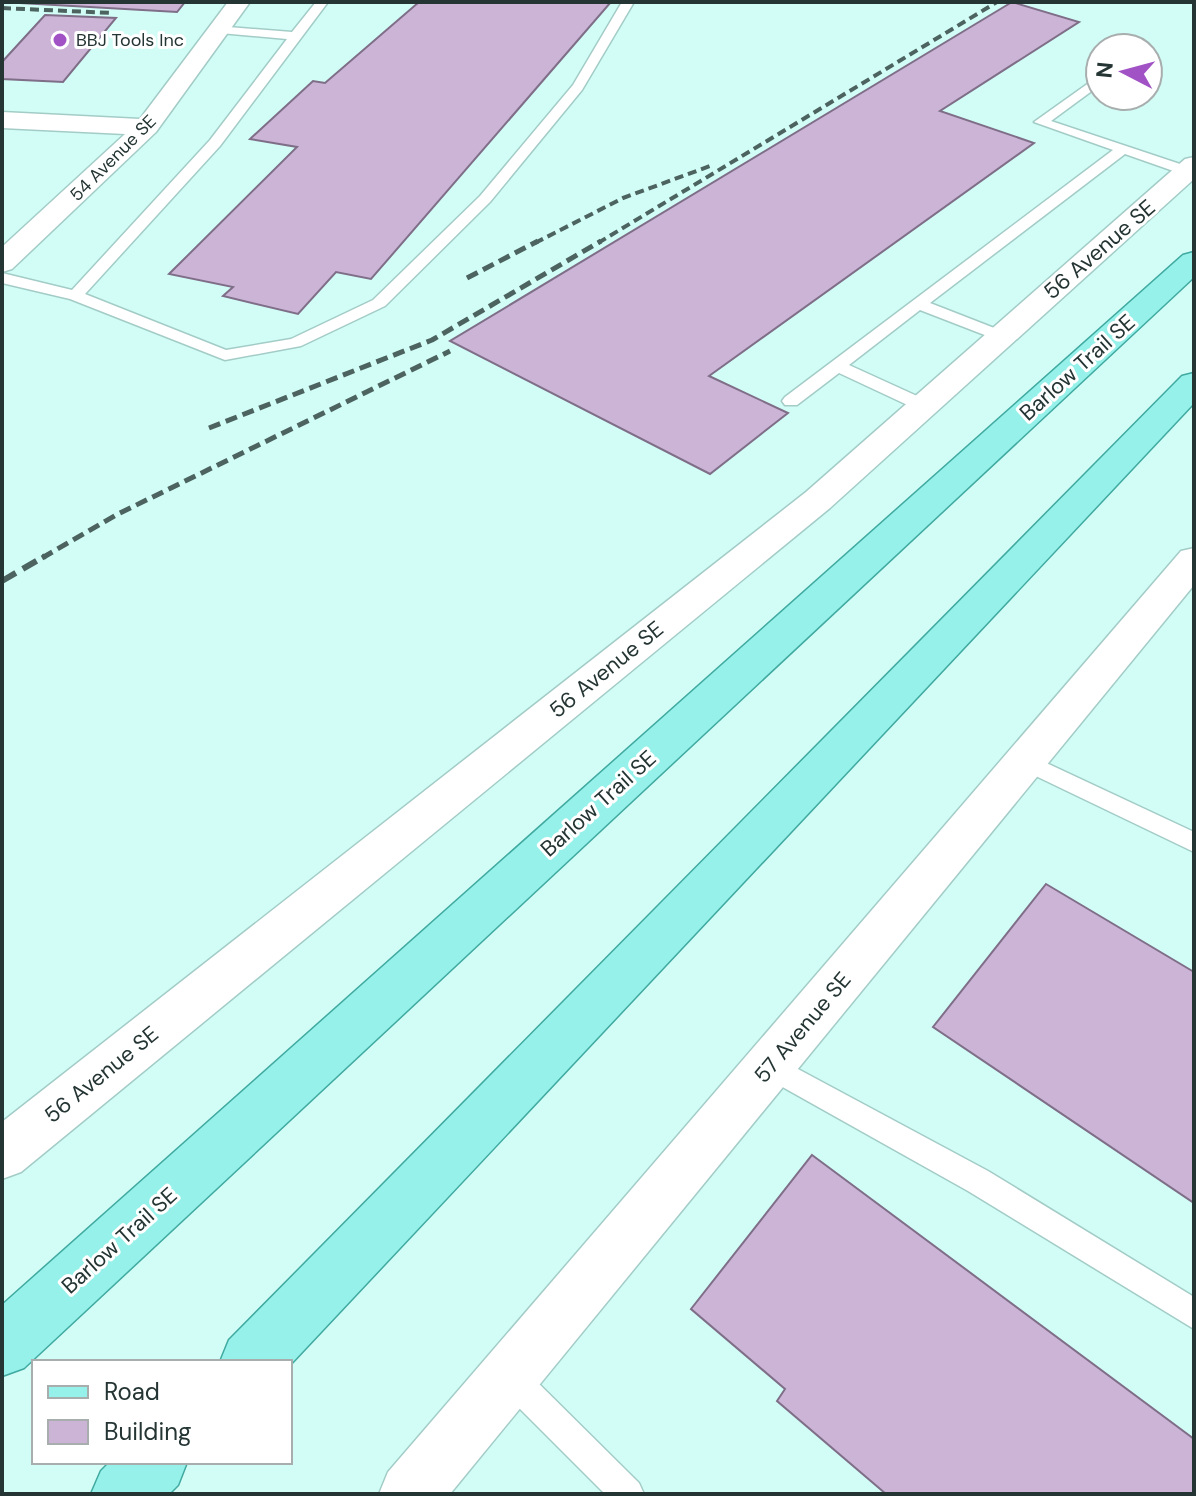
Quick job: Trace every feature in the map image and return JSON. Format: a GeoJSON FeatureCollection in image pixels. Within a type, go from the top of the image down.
{"type":"FeatureCollection","features":[{"type":"Feature","properties":{"kind":"main road","name":"Barlow Trail SE"},"geometry":{"type":"LineString","coordinates":[[2,1346],[1194,261]]}},
{"type":"Feature","properties":{"kind":"main road"},"geometry":{"type":"LineString","coordinates":[[253,1360],[1194,383]]}},
{"type":"Feature","properties":{"kind":"main road"},"geometry":{"type":"LineString","coordinates":[[124,1494],[153,1464]]}},
{"type":"Feature","properties":{"kind":"street","name":"54 Avenue SE"},"geometry":{"type":"LineString","coordinates":[[2,263],[147,127],[239,2]]}},
{"type":"Feature","properties":{"kind":"street"},"geometry":{"type":"LineString","coordinates":[[2,120],[147,127]]}},
{"type":"Feature","properties":{"kind":"street","name":"56 Avenue SE"},"geometry":{"type":"LineString","coordinates":[[2,1154],[818,500],[1191,168]]}},
{"type":"Feature","properties":{"kind":"street","name":"57 Avenue SE"},"geometry":{"type":"LineString","coordinates":[[410,1494],[1194,560]]}},
{"type":"Feature","properties":{"kind":"lane"},"geometry":{"type":"LineString","coordinates":[[75,296],[215,143],[322,2]]}},
{"type":"Feature","properties":{"kind":"lane"},"geometry":{"type":"LineString","coordinates":[[2,278],[75,296],[225,355],[295,343],[379,303],[485,199],[578,87],[628,2]]}},
{"type":"Feature","properties":{"kind":"lane"},"geometry":{"type":"LineString","coordinates":[[220,29],[295,36]]}},
{"type":"Feature","properties":{"kind":"lane"},"geometry":{"type":"LineString","coordinates":[[1084,91],[1041,122],[1191,168]]}},
{"type":"Feature","properties":{"kind":"lane"},"geometry":{"type":"LineString","coordinates":[[791,401],[1123,149]]}},
{"type":"Feature","properties":{"kind":"lane"},"geometry":{"type":"LineString","coordinates":[[918,304],[1001,336]]}},
{"type":"Feature","properties":{"kind":"lane"},"geometry":{"type":"LineString","coordinates":[[837,366],[922,405]]}},
{"type":"Feature","properties":{"kind":"lane"},"geometry":{"type":"LineString","coordinates":[[1025,761],[1194,843]]}},
{"type":"Feature","properties":{"kind":"lane"},"geometry":{"type":"LineString","coordinates":[[770,1066],[978,1181],[1194,1314]]}},
{"type":"Feature","properties":{"kind":"lane"},"geometry":{"type":"LineString","coordinates":[[509,1376],[628,1494]]}},
{"type":"Feature","properties":{"kind":"building"},"geometry":{"type":"Polygon","coordinates":[[[2,2],[185,2],[177,12],[2,2]]]}},
{"type":"Feature","properties":{"kind":"building"},"geometry":{"type":"Polygon","coordinates":[[[419,2],[611,2],[371,279],[336,272],[298,314],[223,296],[233,287],[169,274],[297,147],[250,139],[313,81],[325,83],[419,2]]]}},
{"type":"Feature","properties":{"kind":"building"},"geometry":{"type":"Polygon","coordinates":[[[1012,2],[1079,22],[940,111],[1034,143],[709,376],[788,413],[710,474],[450,341],[1012,2]]]}},
{"type":"Feature","properties":{"kind":"building","name":"BBJ Tools Inc"},"geometry":{"type":"Polygon","coordinates":[[[45,15],[116,18],[63,82],[2,79],[2,62],[45,15]]]}},
{"type":"Feature","properties":{"kind":"building"},"geometry":{"type":"Polygon","coordinates":[[[1046,884],[1194,972],[1194,1203],[933,1027],[1046,884]]]}},
{"type":"Feature","properties":{"kind":"building"},"geometry":{"type":"Polygon","coordinates":[[[812,1155],[1194,1439],[1194,1494],[886,1494],[777,1401],[785,1389],[691,1309],[812,1155]]]}},
{"type":"Feature","properties":{"kind":"railway"},"geometry":{"type":"LineString","coordinates":[[598,243],[997,2]]}},
{"type":"Feature","properties":{"kind":"railway"},"geometry":{"type":"LineString","coordinates":[[2,8],[113,13]]}},
{"type":"Feature","properties":{"kind":"railway"},"geometry":{"type":"LineString","coordinates":[[535,243],[623,198],[710,166]]}},
{"type":"Feature","properties":{"kind":"railway"},"geometry":{"type":"LineString","coordinates":[[467,278],[538,241]]}},
{"type":"Feature","properties":{"kind":"railway"},"geometry":{"type":"LineString","coordinates":[[209,428],[432,340],[601,241]]}},
{"type":"Feature","properties":{"kind":"railway"},"geometry":{"type":"LineString","coordinates":[[42,558],[116,515],[450,351]]}},
{"type":"Feature","properties":{"kind":"railway"},"geometry":{"type":"LineString","coordinates":[[2,581],[45,556]]}},
{"type":"Feature","properties":{"kind":"place","name":"BBJ Tools Inc"},"geometry":{"type":"Point","coordinates":[60,40]}}]}
